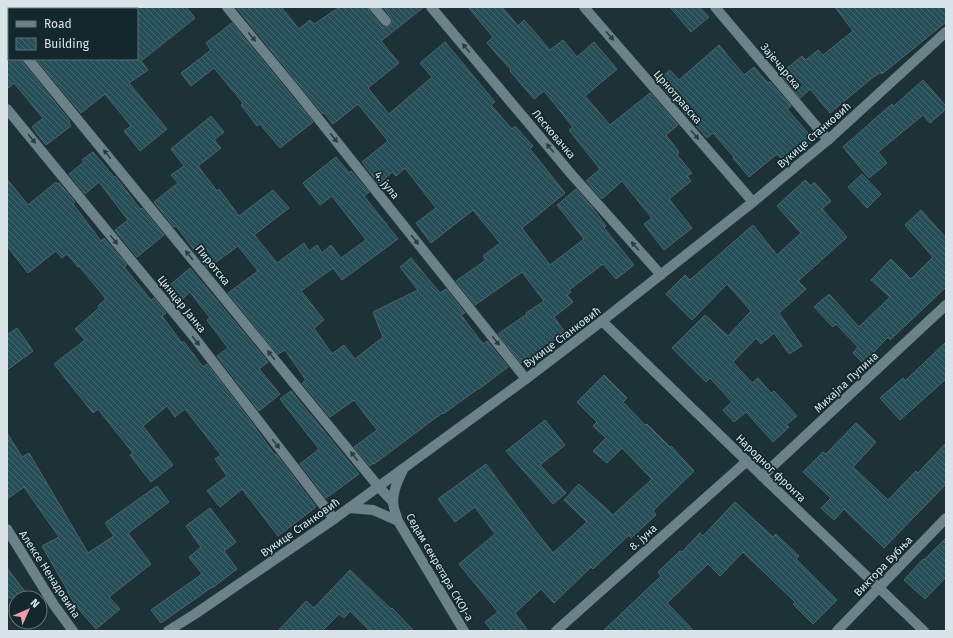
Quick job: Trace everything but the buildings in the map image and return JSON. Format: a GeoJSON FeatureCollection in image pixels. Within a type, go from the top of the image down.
{"type":"FeatureCollection","features":[{"type":"Feature","properties":{"kind":"street","name":"4. јула"},"geometry":{"type":"LineString","coordinates":[[227,7],[307,104],[526,379]]}},
{"type":"Feature","properties":{"kind":"street"},"geometry":{"type":"LineString","coordinates":[[374,7],[386,21]]}},
{"type":"Feature","properties":{"kind":"street","name":"Лесковачка"},"geometry":{"type":"LineString","coordinates":[[431,7],[572,175],[661,275]]}},
{"type":"Feature","properties":{"kind":"street","name":"Црнотравска"},"geometry":{"type":"LineString","coordinates":[[584,7],[754,202]]}},
{"type":"Feature","properties":{"kind":"street","name":"Зајечарска"},"geometry":{"type":"LineString","coordinates":[[715,7],[828,140]]}},
{"type":"Feature","properties":{"kind":"street","name":"Вукице Станковић"},"geometry":{"type":"LineString","coordinates":[[168,631],[334,519],[526,379],[602,321],[754,202],[828,140],[946,32]]}},
{"type":"Feature","properties":{"kind":"street","name":"Пиротска"},"geometry":{"type":"LineString","coordinates":[[29,60],[378,486],[394,502]]}},
{"type":"Feature","properties":{"kind":"street","name":"Цинцар Јанка"},"geometry":{"type":"LineString","coordinates":[[7,109],[194,337],[334,519]]}},
{"type":"Feature","properties":{"kind":"street","name":"Михајла Пупина"},"geometry":{"type":"LineString","coordinates":[[762,476],[946,305]]}},
{"type":"Feature","properties":{"kind":"street","name":"Народног фронта"},"geometry":{"type":"LineString","coordinates":[[602,321],[924,631]]}},
{"type":"Feature","properties":{"kind":"street","name":"8. јуна"},"geometry":{"type":"LineString","coordinates":[[556,631],[746,461]]}},
{"type":"Feature","properties":{"kind":"street","name":"Седам секретара СКОЈ-а"},"geometry":{"type":"LineString","coordinates":[[404,468],[397,482],[393,496],[394,508],[398,521],[464,631]]}},
{"type":"Feature","properties":{"kind":"street"},"geometry":{"type":"LineString","coordinates":[[348,508],[373,510],[398,521]]}},
{"type":"Feature","properties":{"kind":"street","name":"Виктора Бубња"},"geometry":{"type":"LineString","coordinates":[[837,631],[946,518]]}},
{"type":"Feature","properties":{"kind":"street","name":"Алексе Ненадовића"},"geometry":{"type":"LineString","coordinates":[[7,530],[54,605],[73,631]]}}]}
